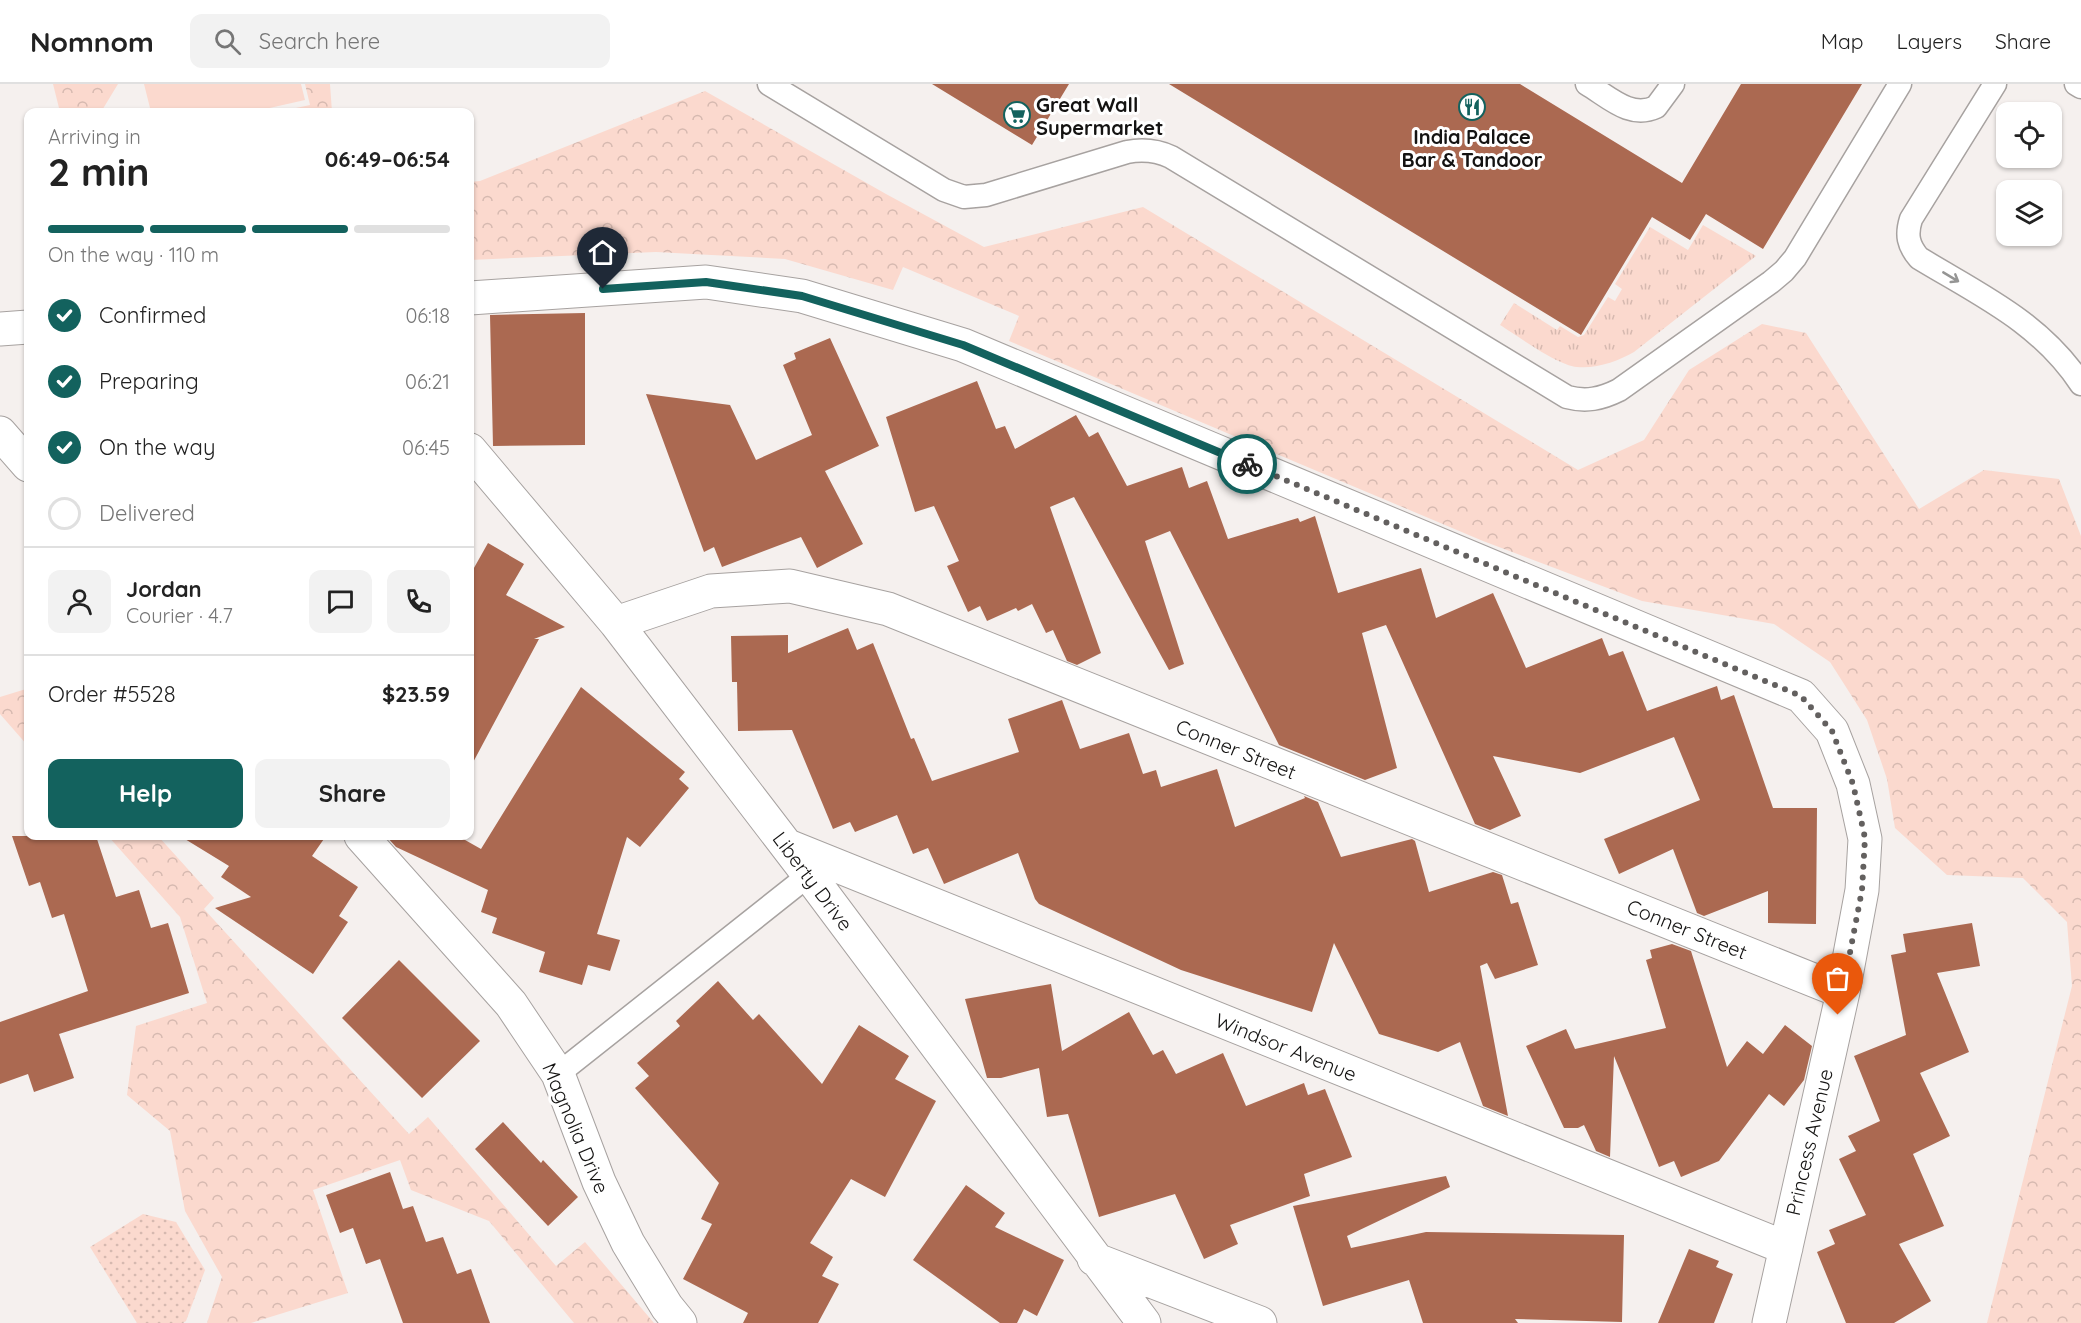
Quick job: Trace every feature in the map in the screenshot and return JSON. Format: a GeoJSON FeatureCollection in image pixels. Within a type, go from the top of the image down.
{"type":"FeatureCollection","features":[{"type":"Feature","properties":{"kind":"street","name":"Princess Avenue"},"geometry":{"type":"LineString","coordinates":[[474,298],[706,282],[802,296],[963,345],[1801,696],[1832,731],[1853,784],[1865,838],[1862,890],[1843,992],[1769,1323]]}},
{"type":"Feature","properties":{"kind":"street"},"geometry":{"type":"LineString","coordinates":[[0,329],[24,327]]}},
{"type":"Feature","properties":{"kind":"street"},"geometry":{"type":"LineString","coordinates":[[0,433],[24,460]]}},
{"type":"Feature","properties":{"kind":"street","name":"Liberty Drive"},"geometry":{"type":"LineString","coordinates":[[474,455],[616,623],[808,874],[1144,1323]]}},
{"type":"Feature","properties":{"kind":"street","name":"Conner Street"},"geometry":{"type":"LineString","coordinates":[[616,623],[711,591],[790,586],[888,609],[1843,992]]}},
{"type":"Feature","properties":{"kind":"street","name":"Magnolia Drive"},"geometry":{"type":"LineString","coordinates":[[365,840],[511,1004],[558,1074],[598,1182],[628,1243],[667,1307],[680,1323]]}},
{"type":"Feature","properties":{"kind":"street","name":"Windsor Avenue"},"geometry":{"type":"LineString","coordinates":[[786,845],[1786,1248]]}},
{"type":"Feature","properties":{"kind":"street"},"geometry":{"type":"LineString","coordinates":[[1094,1259],[1260,1323]]}},
{"type":"Feature","properties":{"kind":"lane"},"geometry":{"type":"LineString","coordinates":[[769,84],[944,190],[964,197],[986,195],[1127,152],[1138,150],[1172,157],[1567,397],[1579,400],[1593,400],[1619,390],[1784,271],[1795,258],[1900,84]]}},
{"type":"Feature","properties":{"kind":"lane"},"geometry":{"type":"LineString","coordinates":[[1587,84],[1629,110],[1638,112],[1656,107],[1673,84]]}},
{"type":"Feature","properties":{"kind":"lane"},"geometry":{"type":"LineString","coordinates":[[1995,84],[1911,219],[1908,240],[1919,258],[2018,318],[2035,331],[2066,363],[2081,384]]}},
{"type":"Feature","properties":{"kind":"lane"},"geometry":{"type":"LineString","coordinates":[[2076,84],[2081,87]]}},
{"type":"Feature","properties":{"kind":"lane"},"geometry":{"type":"LineString","coordinates":[[558,1074],[808,874]]}},
{"type":"Feature","properties":{"kind":"green space"},"geometry":{"type":"Polygon","coordinates":[[[53,84],[118,84],[103,108],[59,108],[53,84]]]}},
{"type":"Feature","properties":{"kind":"green space"},"geometry":{"type":"Polygon","coordinates":[[[144,84],[301,84],[305,100],[270,108],[150,108],[144,84]]]}},
{"type":"Feature","properties":{"kind":"green space"},"geometry":{"type":"Polygon","coordinates":[[[305,84],[330,84],[332,108],[296,108],[310,105],[305,84]]]}},
{"type":"Feature","properties":{"kind":"green space"},"geometry":{"type":"Polygon","coordinates":[[[705,91],[984,247],[1143,207],[1578,470],[1644,440],[1689,370],[1762,324],[1806,333],[1919,509],[1984,470],[2059,479],[2081,536],[2081,1323],[1987,1323],[2072,986],[2067,922],[2023,878],[1947,875],[1895,828],[1887,779],[1867,720],[1830,662],[1774,624],[1642,601],[1483,541],[1009,341],[1019,316],[903,267],[893,290],[785,259],[656,252],[474,260],[474,182],[705,91]]]}},
{"type":"Feature","properties":{"kind":"green space"},"geometry":{"type":"Polygon","coordinates":[[[1703,225],[1756,256],[1628,355],[1607,364],[1577,367],[1549,356],[1500,325],[1514,303],[1557,330],[1560,326],[1578,337],[1584,335],[1608,297],[1615,301],[1622,289],[1615,284],[1650,227],[1688,250],[1703,225]]]}},
{"type":"Feature","properties":{"kind":"green space"},"geometry":{"type":"Polygon","coordinates":[[[24,690],[24,741],[0,714],[0,697],[24,690]]]}},
{"type":"Feature","properties":{"kind":"green space"},"geometry":{"type":"Polygon","coordinates":[[[112,840],[162,840],[214,898],[204,909],[409,1134],[428,1117],[556,1266],[585,1242],[654,1323],[574,1323],[489,1221],[411,1190],[400,1160],[313,1190],[348,1293],[251,1323],[207,1323],[222,1277],[185,1211],[170,1131],[127,1095],[136,1026],[207,1003],[180,917],[112,840]]]}},
{"type":"Feature","properties":{"kind":"green space"},"geometry":{"type":"Polygon","coordinates":[[[143,1214],[176,1222],[205,1270],[186,1321],[183,1323],[137,1323],[90,1247],[143,1214]]]}},
{"type":"Feature","properties":{"kind":"building","name":"Great Wall Supermarket"},"geometry":{"type":"Polygon","coordinates":[[[932,84],[1069,84],[1032,145],[932,84]]]}},
{"type":"Feature","properties":{"kind":"building"},"geometry":{"type":"Polygon","coordinates":[[[1169,84],[1520,84],[1682,183],[1741,84],[1862,84],[1763,249],[1706,214],[1690,240],[1652,217],[1581,335],[1169,84]]]}},
{"type":"Feature","properties":{"kind":"building"},"geometry":{"type":"Polygon","coordinates":[[[585,313],[585,445],[493,446],[490,315],[585,313]]]}},
{"type":"Feature","properties":{"kind":"building"},"geometry":{"type":"Polygon","coordinates":[[[830,338],[879,446],[825,471],[863,544],[817,568],[801,537],[722,567],[714,547],[704,552],[646,394],[730,405],[756,460],[812,435],[783,365],[796,359],[794,353],[830,338]]]}},
{"type":"Feature","properties":{"kind":"building"},"geometry":{"type":"Polygon","coordinates":[[[977,381],[996,429],[1005,426],[1015,449],[1076,415],[1089,437],[1098,432],[1127,486],[1182,467],[1189,488],[1207,481],[1228,539],[1298,518],[1300,522],[1315,516],[1338,593],[1421,568],[1436,618],[1493,593],[1526,668],[1602,638],[1609,656],[1623,651],[1647,711],[1717,686],[1721,700],[1734,695],[1773,808],[1817,808],[1816,924],[1768,923],[1768,891],[1704,916],[1697,913],[1673,849],[1619,874],[1604,839],[1700,800],[1674,737],[1580,773],[1493,756],[1521,816],[1490,830],[1475,824],[1386,625],[1362,633],[1397,768],[1365,780],[1279,745],[1170,531],[1145,541],[1184,664],[1169,670],[1074,497],[1050,507],[1101,653],[1077,665],[1067,661],[1053,630],[1046,633],[1032,604],[1018,611],[1016,608],[987,621],[980,606],[968,612],[947,566],[959,561],[934,506],[915,512],[886,417],[977,381]]]}},
{"type":"Feature","properties":{"kind":"building"},"geometry":{"type":"Polygon","coordinates":[[[488,543],[524,564],[506,595],[565,627],[534,639],[539,639],[474,761],[474,568],[488,543]]]}},
{"type":"Feature","properties":{"kind":"building"},"geometry":{"type":"Polygon","coordinates":[[[848,628],[857,650],[873,643],[911,739],[914,738],[932,781],[1019,752],[1008,719],[1062,700],[1080,749],[1129,733],[1143,774],[1156,770],[1161,787],[1217,769],[1235,827],[1305,798],[1304,796],[1318,802],[1341,857],[1412,839],[1415,841],[1429,892],[1493,872],[1502,875],[1511,904],[1518,902],[1538,965],[1495,979],[1487,963],[1480,966],[1508,1116],[1483,1106],[1460,1042],[1438,1052],[1379,1034],[1334,943],[1312,1012],[1181,970],[1039,904],[1018,853],[944,884],[928,848],[913,854],[897,815],[855,832],[850,822],[833,829],[792,730],[738,731],[737,682],[732,682],[731,636],[788,635],[788,653],[848,628]]]}},
{"type":"Feature","properties":{"kind":"building"},"geometry":{"type":"Polygon","coordinates":[[[581,687],[685,772],[679,779],[689,788],[640,847],[627,837],[597,934],[620,940],[610,971],[588,965],[582,985],[539,972],[545,952],[492,933],[497,918],[481,912],[488,890],[396,847],[390,840],[465,840],[481,849],[581,687]]]}},
{"type":"Feature","properties":{"kind":"building"},"geometry":{"type":"Polygon","coordinates":[[[12,836],[24,836],[24,840],[97,840],[116,897],[139,890],[151,928],[168,923],[189,993],[59,1034],[74,1078],[34,1092],[28,1074],[0,1084],[0,1022],[88,991],[64,914],[52,918],[40,882],[29,886],[12,836]]]}},
{"type":"Feature","properties":{"kind":"building"},"geometry":{"type":"Polygon","coordinates":[[[187,840],[323,840],[312,856],[358,887],[339,916],[348,922],[313,974],[215,908],[251,897],[221,877],[229,866],[187,840]]]}},
{"type":"Feature","properties":{"kind":"building"},"geometry":{"type":"Polygon","coordinates":[[[1972,923],[1980,966],[1937,973],[1969,1052],[1920,1073],[1950,1136],[1913,1154],[1944,1226],[1899,1244],[1931,1301],[1894,1323],[1846,1323],[1817,1252],[1835,1244],[1829,1230],[1866,1215],[1839,1159],[1856,1151],[1848,1136],[1880,1121],[1854,1056],[1906,1035],[1891,955],[1906,952],[1903,934],[1972,923]]]}},
{"type":"Feature","properties":{"kind":"building"},"geometry":{"type":"Polygon","coordinates":[[[1672,944],[1691,951],[1727,1067],[1747,1041],[1763,1054],[1785,1025],[1812,1046],[1804,1080],[1784,1106],[1769,1094],[1719,1161],[1681,1177],[1674,1161],[1659,1167],[1614,1056],[1610,1157],[1596,1151],[1584,1125],[1578,1128],[1564,1128],[1526,1046],[1566,1029],[1575,1049],[1666,1028],[1646,960],[1652,958],[1650,950],[1672,944]]]}},
{"type":"Feature","properties":{"kind":"building"},"geometry":{"type":"Polygon","coordinates":[[[399,960],[480,1041],[422,1098],[342,1018],[399,960]]]}},
{"type":"Feature","properties":{"kind":"building"},"geometry":{"type":"Polygon","coordinates":[[[718,981],[753,1020],[759,1014],[822,1084],[859,1025],[909,1056],[895,1079],[936,1101],[885,1197],[851,1179],[810,1243],[833,1257],[822,1276],[839,1284],[818,1323],[743,1323],[748,1313],[683,1279],[712,1224],[701,1219],[719,1183],[635,1088],[649,1076],[637,1063],[680,1026],[676,1021],[718,981]]]}},
{"type":"Feature","properties":{"kind":"building"},"geometry":{"type":"Polygon","coordinates":[[[1051,984],[1062,1051],[1129,1012],[1153,1055],[1163,1050],[1176,1074],[1223,1053],[1246,1106],[1304,1083],[1308,1095],[1325,1089],[1352,1157],[1304,1174],[1310,1196],[1230,1225],[1238,1244],[1204,1259],[1175,1194],[1099,1217],[1068,1114],[1047,1117],[1039,1068],[1001,1078],[987,1078],[965,999],[1051,984]]]}},
{"type":"Feature","properties":{"kind":"building"},"geometry":{"type":"Polygon","coordinates":[[[503,1122],[541,1163],[543,1160],[578,1197],[548,1226],[475,1149],[503,1122]]]}},
{"type":"Feature","properties":{"kind":"building"},"geometry":{"type":"Polygon","coordinates":[[[390,1172],[403,1209],[413,1206],[426,1242],[443,1237],[457,1274],[471,1269],[490,1323],[403,1323],[380,1259],[366,1264],[353,1228],[340,1233],[326,1195],[390,1172]]]}},
{"type":"Feature","properties":{"kind":"building"},"geometry":{"type":"Polygon","coordinates":[[[1446,1176],[1450,1187],[1347,1236],[1351,1248],[1426,1232],[1624,1235],[1622,1322],[1515,1319],[1518,1323],[1423,1323],[1409,1280],[1323,1306],[1293,1206],[1446,1176]]]}},
{"type":"Feature","properties":{"kind":"building"},"geometry":{"type":"Polygon","coordinates":[[[966,1185],[1005,1213],[995,1227],[1064,1260],[1037,1316],[1024,1309],[1017,1323],[1000,1323],[913,1260],[966,1185]]]}},
{"type":"Feature","properties":{"kind":"building"},"geometry":{"type":"Polygon","coordinates":[[[1689,1249],[1719,1261],[1716,1267],[1733,1274],[1714,1323],[1658,1323],[1689,1249]]]}},
{"type":"Feature","properties":{"kind":"way so far"},"geometry":{"type":"LineString","coordinates":[[1247,464],[1801,696],[1832,731],[1853,784],[1865,838],[1862,890],[1838,1015]]}},
{"type":"Feature","properties":{"kind":"place","name":"India Palace Bar & Tandoor"},"geometry":{"type":"Point","coordinates":[1472,107]}},
{"type":"Feature","properties":{"kind":"place","name":"Great Wall Supermarket"},"geometry":{"type":"Point","coordinates":[1017,115]}},
{"type":"Feature","properties":{"kind":"route"},"geometry":{"type":"LineString","coordinates":[[603,289],[706,282],[802,296],[963,345],[1247,464]]}}]}
